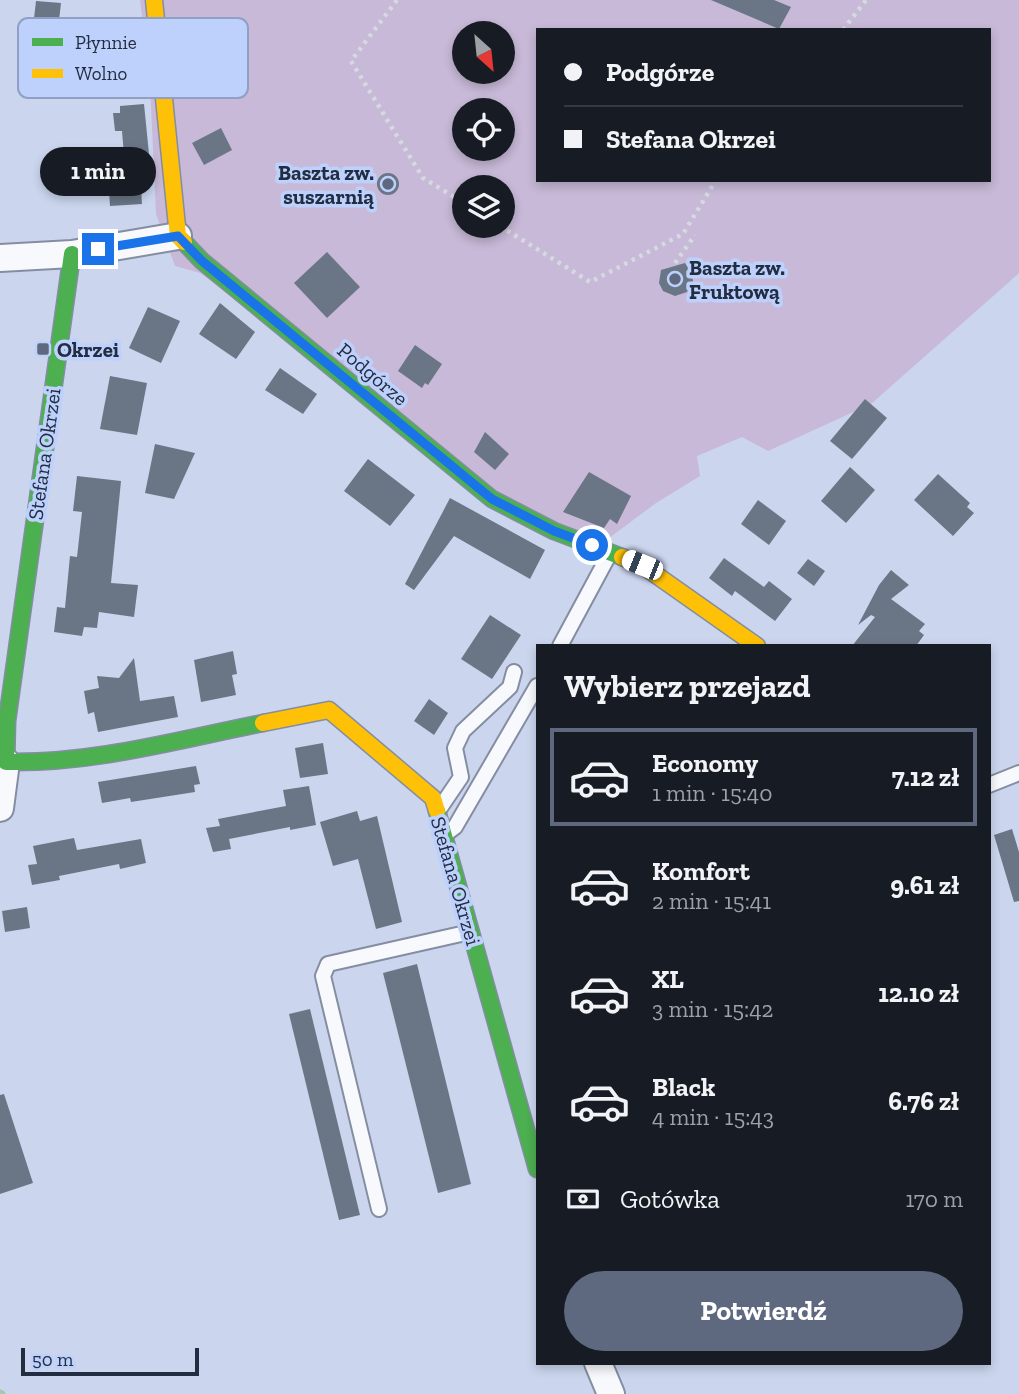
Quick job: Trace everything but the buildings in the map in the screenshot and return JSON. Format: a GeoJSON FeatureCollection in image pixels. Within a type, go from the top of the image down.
{"type":"FeatureCollection","features":[{"type":"Feature","properties":{"kind":"street"},"geometry":{"type":"LineString","coordinates":[[154,0],[156,18]]}},
{"type":"Feature","properties":{"kind":"street"},"geometry":{"type":"LineString","coordinates":[[0,258],[72,254],[178,236],[164,98]]}},
{"type":"Feature","properties":{"kind":"street","name":"Podgórze"},"geometry":{"type":"LineString","coordinates":[[178,236],[202,261],[492,499],[554,531],[642,565],[754,644]]}},
{"type":"Feature","properties":{"kind":"street","name":"Stefana Okrzei"},"geometry":{"type":"LineString","coordinates":[[0,808],[6,762],[7,722],[72,254]]}},
{"type":"Feature","properties":{"kind":"street","name":"Stefana Okrzei"},"geometry":{"type":"LineString","coordinates":[[6,762],[43,763],[82,759],[329,710],[433,798],[536,1165]]}},
{"type":"Feature","properties":{"kind":"street"},"geometry":{"type":"LineString","coordinates":[[599,1365],[611,1394]]}},
{"type":"Feature","properties":{"kind":"lane"},"geometry":{"type":"LineString","coordinates":[[561,644],[610,552]]}},
{"type":"Feature","properties":{"kind":"lane"},"geometry":{"type":"LineString","coordinates":[[437,812],[461,777],[456,748],[463,731],[510,687],[514,672]]}},
{"type":"Feature","properties":{"kind":"lane"},"geometry":{"type":"LineString","coordinates":[[443,835],[455,827],[536,688]]}},
{"type":"Feature","properties":{"kind":"lane"},"geometry":{"type":"LineString","coordinates":[[991,784],[1019,773]]}},
{"type":"Feature","properties":{"kind":"lane"},"geometry":{"type":"LineString","coordinates":[[379,1209],[323,976],[328,964],[471,932]]}},
{"type":"Feature","properties":{"kind":"path"},"geometry":{"type":"LineString","coordinates":[[397,0],[351,61],[423,178],[452,196]]}},
{"type":"Feature","properties":{"kind":"path"},"geometry":{"type":"LineString","coordinates":[[845,28],[866,0]]}},
{"type":"Feature","properties":{"kind":"path"},"geometry":{"type":"LineString","coordinates":[[515,235],[590,282],[683,234],[715,182]]}},
{"type":"Feature","properties":{"kind":"path"},"geometry":{"type":"LineString","coordinates":[[675,263],[695,235]]}},
{"type":"Feature","properties":{"kind":"shaded area"},"geometry":{"type":"Polygon","coordinates":[[[140,0],[1019,0],[1019,273],[871,404],[768,451],[742,437],[697,456],[700,476],[656,503],[585,556],[200,273],[175,266],[156,214],[151,98],[248,98],[248,18],[142,18],[140,0]]]}},
{"type":"Feature","properties":{"kind":"traffic: fast"},"geometry":{"type":"LineString","coordinates":[[184,242],[202,261],[492,499],[554,531],[622,557]]}},
{"type":"Feature","properties":{"kind":"traffic: fast"},"geometry":{"type":"LineString","coordinates":[[72,254],[7,721],[6,762],[39,762],[103,755],[263,723]]}},
{"type":"Feature","properties":{"kind":"traffic: fast"},"geometry":{"type":"LineString","coordinates":[[437,811],[536,1165]]}},
{"type":"Feature","properties":{"kind":"traffic: slow"},"geometry":{"type":"LineString","coordinates":[[154,0],[156,18]]}},
{"type":"Feature","properties":{"kind":"traffic: slow"},"geometry":{"type":"LineString","coordinates":[[164,98],[178,236],[184,242]]}},
{"type":"Feature","properties":{"kind":"traffic: slow"},"geometry":{"type":"LineString","coordinates":[[622,557],[642,565],[754,644]]}},
{"type":"Feature","properties":{"kind":"traffic: slow"},"geometry":{"type":"LineString","coordinates":[[263,723],[329,710],[433,798],[437,811]]}},
{"type":"Feature","properties":{"kind":"place","name":"Baszta zw. suszarnią"},"geometry":{"type":"Point","coordinates":[388,184]}},
{"type":"Feature","properties":{"kind":"place","name":"Baszta zw. Fruktową"},"geometry":{"type":"Point","coordinates":[675,279]}},
{"type":"Feature","properties":{"kind":"place","name":"Okrzei"},"geometry":{"type":"Point","coordinates":[43,349]}},
{"type":"Feature","properties":{"kind":"route"},"geometry":{"type":"LineString","coordinates":[[98,249],[178,236],[202,261],[492,499],[554,531],[592,545]]}}]}
